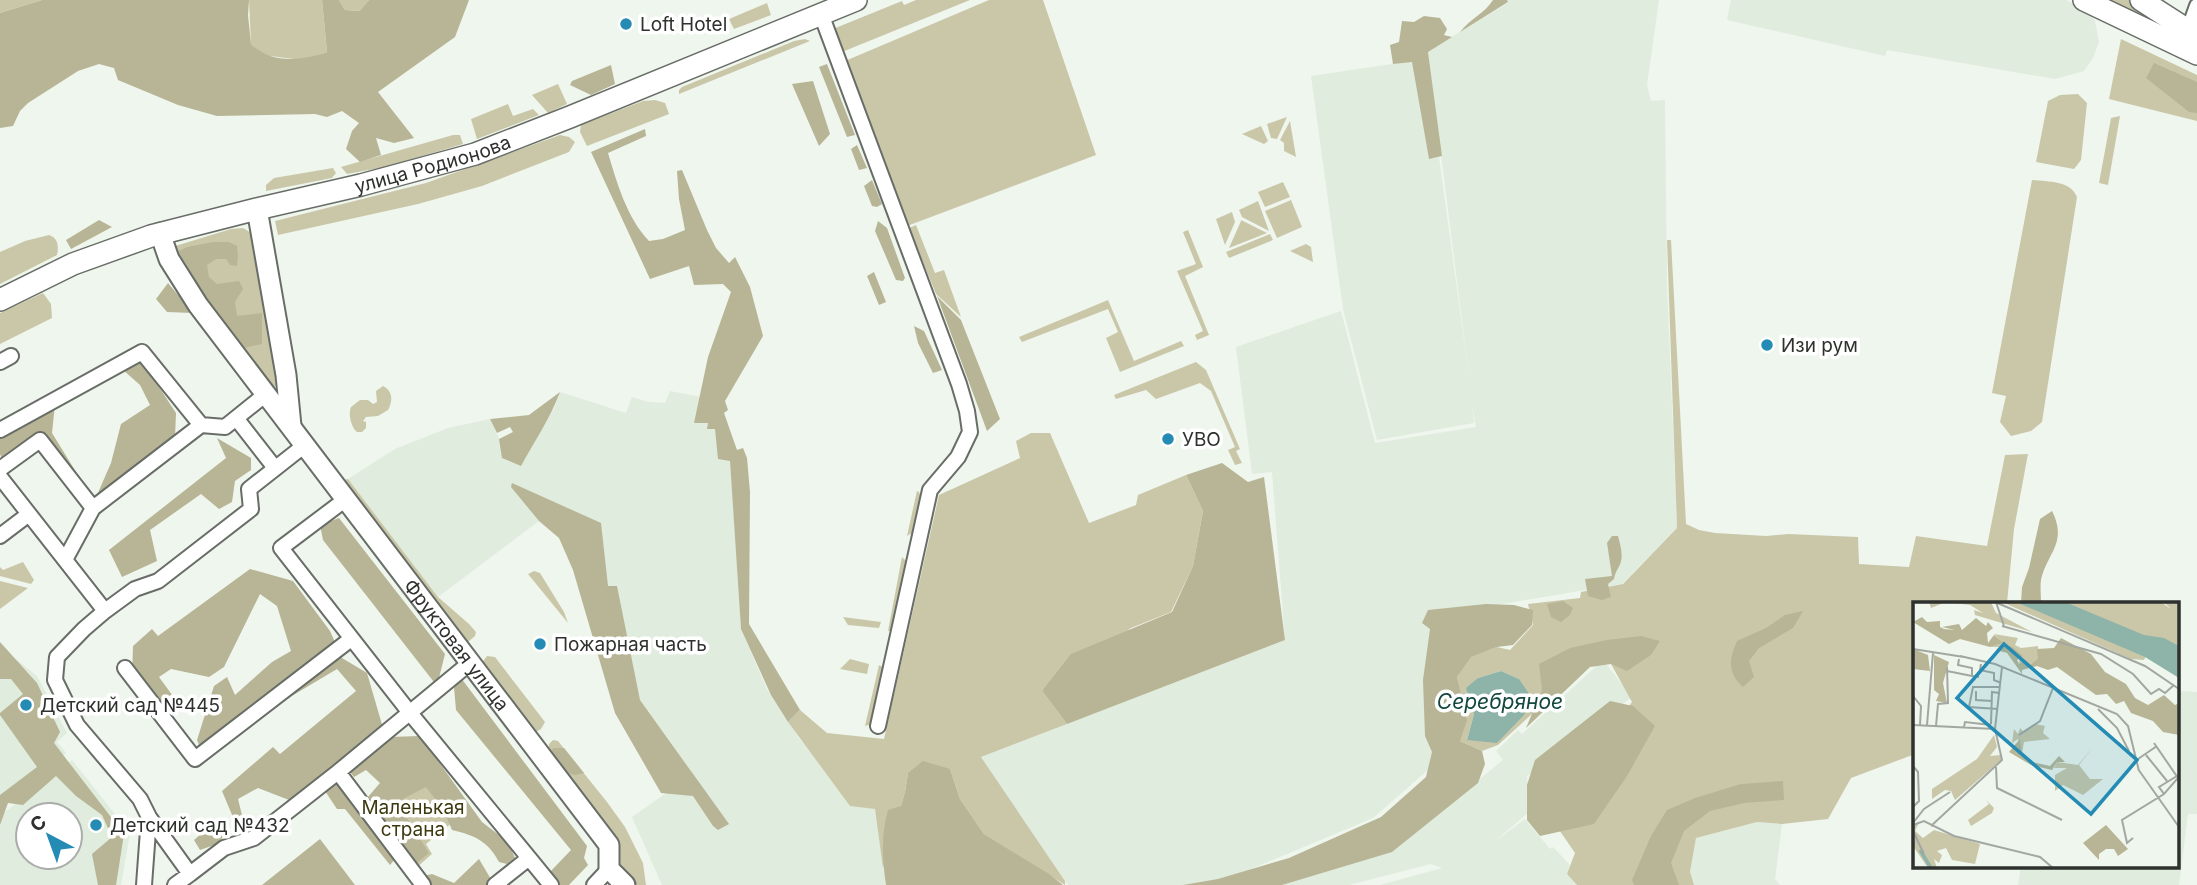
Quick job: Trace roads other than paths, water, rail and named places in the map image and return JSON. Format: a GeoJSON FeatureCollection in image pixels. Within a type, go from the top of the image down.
{"type":"FeatureCollection","features":[{"type":"Feature","properties":{"kind":"main road","name":"улица Родионова"},"geometry":{"type":"LineString","coordinates":[[0,300],[74,264],[160,233],[362,186],[475,154],[856,0]]}},
{"type":"Feature","properties":{"kind":"main road"},"geometry":{"type":"LineString","coordinates":[[2084,0],[2197,54]]}},
{"type":"Feature","properties":{"kind":"main road"},"geometry":{"type":"LineString","coordinates":[[2141,0],[2193,33]]}},
{"type":"Feature","properties":{"kind":"street"},"geometry":{"type":"LineString","coordinates":[[2193,33],[2197,6]]}},
{"type":"Feature","properties":{"kind":"street"},"geometry":{"type":"LineString","coordinates":[[821,14],[959,384],[970,432],[958,457],[930,490],[878,726]]}},
{"type":"Feature","properties":{"kind":"street"},"geometry":{"type":"LineString","coordinates":[[257,209],[287,384],[291,427]]}},
{"type":"Feature","properties":{"kind":"street","name":"Фруктовая улица"},"geometry":{"type":"LineString","coordinates":[[160,233],[169,259],[182,281],[609,845],[609,869]]}},
{"type":"Feature","properties":{"kind":"street"},"geometry":{"type":"LineString","coordinates":[[0,430],[142,352],[201,425]]}},
{"type":"Feature","properties":{"kind":"street"},"geometry":{"type":"LineString","coordinates":[[65,560],[93,509],[201,425],[225,427],[266,394],[276,393],[287,384]]}},
{"type":"Feature","properties":{"kind":"street"},"geometry":{"type":"LineString","coordinates":[[236,418],[275,468]]}},
{"type":"Feature","properties":{"kind":"street"},"geometry":{"type":"LineString","coordinates":[[0,469],[40,440],[93,509]]}},
{"type":"Feature","properties":{"kind":"street"},"geometry":{"type":"LineString","coordinates":[[190,874],[149,817],[140,799],[77,725],[55,680],[57,657],[105,611],[135,589],[158,581],[251,509],[249,489],[305,445]]}},
{"type":"Feature","properties":{"kind":"street"},"geometry":{"type":"LineString","coordinates":[[0,477],[105,611]]}},
{"type":"Feature","properties":{"kind":"street"},"geometry":{"type":"LineString","coordinates":[[346,499],[281,548],[410,713],[551,885]]}},
{"type":"Feature","properties":{"kind":"street"},"geometry":{"type":"LineString","coordinates":[[0,536],[29,514]]}},
{"type":"Feature","properties":{"kind":"street"},"geometry":{"type":"LineString","coordinates":[[125,668],[195,759],[351,639]]}},
{"type":"Feature","properties":{"kind":"street"},"geometry":{"type":"LineString","coordinates":[[175,885],[225,848],[254,838],[471,662]]}},
{"type":"Feature","properties":{"kind":"street"},"geometry":{"type":"LineString","coordinates":[[338,772],[423,885]]}},
{"type":"Feature","properties":{"kind":"street"},"geometry":{"type":"LineString","coordinates":[[144,885],[149,817]]}},
{"type":"Feature","properties":{"kind":"street"},"geometry":{"type":"LineString","coordinates":[[495,885],[529,859]]}},
{"type":"Feature","properties":{"kind":"street"},"geometry":{"type":"LineString","coordinates":[[594,885],[609,869],[625,885]]}},
{"type":"Feature","properties":{"kind":"water","name":"Серебряное"},"geometry":{"type":"Polygon","coordinates":[[[1501,671],[1519,679],[1532,698],[1524,715],[1497,743],[1467,740],[1474,714],[1466,688],[1478,678],[1501,671]]]}},
{"type":"Feature","properties":{"kind":"place","name":"Loft Hotel"},"geometry":{"type":"Point","coordinates":[626,24]}},
{"type":"Feature","properties":{"kind":"place","name":"Изи рум"},"geometry":{"type":"Point","coordinates":[1767,345]}},
{"type":"Feature","properties":{"kind":"place","name":"УВО"},"geometry":{"type":"Point","coordinates":[1168,439]}},
{"type":"Feature","properties":{"kind":"place","name":"Пожарная часть"},"geometry":{"type":"Point","coordinates":[540,644]}},
{"type":"Feature","properties":{"kind":"place","name":"Детский сад №445"},"geometry":{"type":"Point","coordinates":[26,705]}},
{"type":"Feature","properties":{"kind":"place","name":"Детский сад №432"},"geometry":{"type":"Point","coordinates":[96,825]}},
{"type":"Feature","properties":{"kind":"park label","name":"Маленькая страна"},"geometry":{"type":"Point","coordinates":[413,818]}}]}
